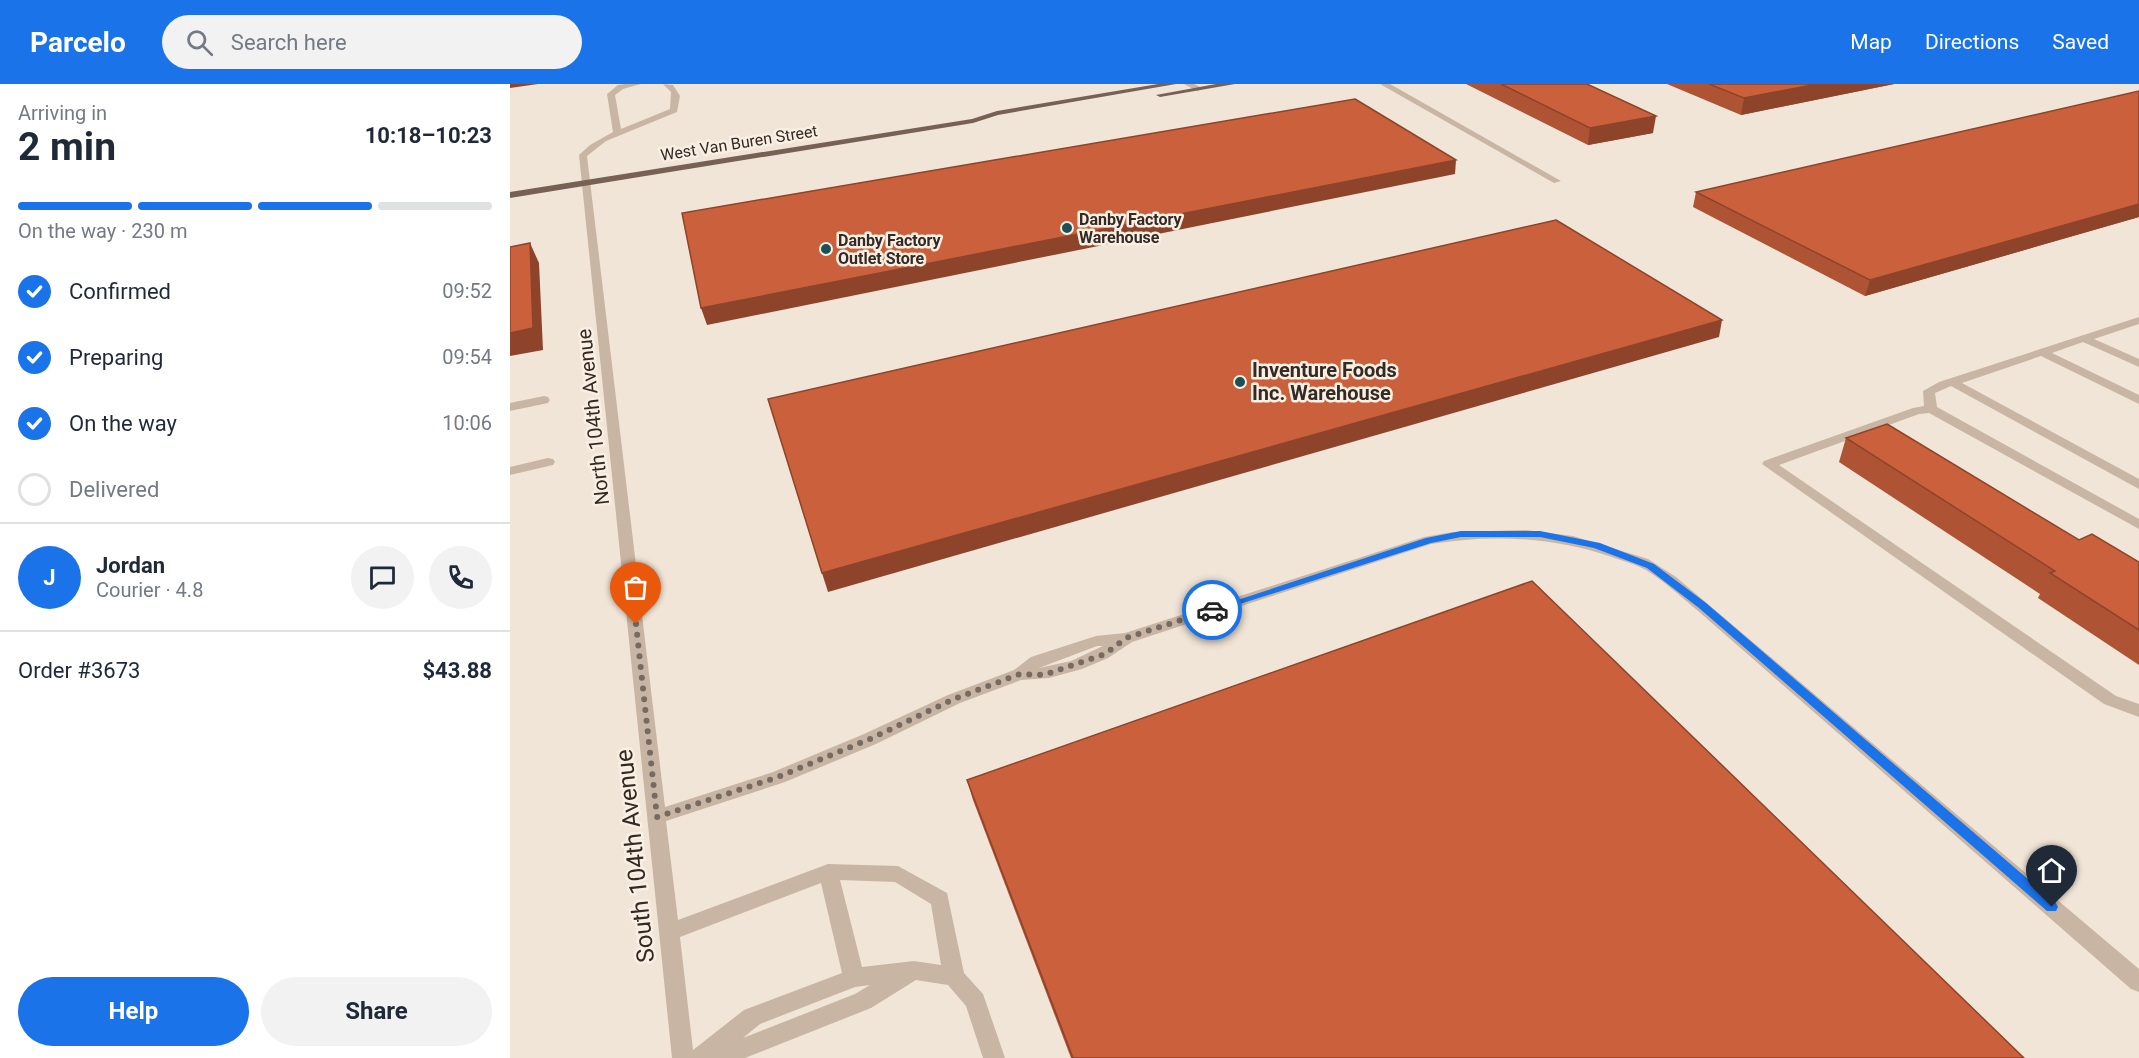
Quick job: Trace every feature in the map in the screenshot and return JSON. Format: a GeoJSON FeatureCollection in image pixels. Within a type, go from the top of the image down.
{"type":"FeatureCollection","features":[{"type":"Feature","properties":{"kind":"main road"},"geometry":{"type":"LineString","coordinates":[[1075,109],[1087,104],[1152,93],[1174,84]]}},
{"type":"Feature","properties":{"kind":"main road","name":"West Van Buren Street"},"geometry":{"type":"LineString","coordinates":[[973,121],[997,113],[1174,84]]}},
{"type":"Feature","properties":{"kind":"main road","name":"West Van Buren Street"},"geometry":{"type":"LineString","coordinates":[[510,195],[973,121],[1005,121],[1231,84]]}},
{"type":"Feature","properties":{"kind":"street"},"geometry":{"type":"LineString","coordinates":[[637,84],[621,87],[611,93],[617,132],[674,110],[677,97],[674,90],[667,84]]}},
{"type":"Feature","properties":{"kind":"street"},"geometry":{"type":"LineString","coordinates":[[1188,84],[1200,89]]}},
{"type":"Feature","properties":{"kind":"street"},"geometry":{"type":"LineString","coordinates":[[1384,84],[1557,181]]}},
{"type":"Feature","properties":{"kind":"street","name":"North 104th Avenue"},"geometry":{"type":"LineString","coordinates":[[617,132],[588,149],[583,155],[638,648]]}},
{"type":"Feature","properties":{"kind":"street"},"geometry":{"type":"LineString","coordinates":[[1931,408],[1929,391],[2139,320]]}},
{"type":"Feature","properties":{"kind":"street"},"geometry":{"type":"LineString","coordinates":[[2083,338],[2139,363]]}},
{"type":"Feature","properties":{"kind":"street"},"geometry":{"type":"LineString","coordinates":[[2042,352],[2139,400]]}},
{"type":"Feature","properties":{"kind":"street"},"geometry":{"type":"LineString","coordinates":[[1952,382],[2139,485]]}},
{"type":"Feature","properties":{"kind":"street"},"geometry":{"type":"LineString","coordinates":[[510,407],[544,400]]}},
{"type":"Feature","properties":{"kind":"street"},"geometry":{"type":"LineString","coordinates":[[2139,525],[1931,408],[1782,458],[1771,462],[1770,465],[2110,700],[2139,711]]}},
{"type":"Feature","properties":{"kind":"street"},"geometry":{"type":"LineString","coordinates":[[510,471],[548,462]]}},
{"type":"Feature","properties":{"kind":"street"},"geometry":{"type":"LineString","coordinates":[[657,817],[778,777],[870,739],[954,699],[1020,674],[1044,675],[1105,654],[1126,638],[1440,538],[1491,532],[1540,534],[1597,546],[1650,566],[1702,606],[2139,982]]}},
{"type":"Feature","properties":{"kind":"street","name":"South 104th Avenue"},"geometry":{"type":"LineString","coordinates":[[638,648],[683,1058]]}},
{"type":"Feature","properties":{"kind":"street"},"geometry":{"type":"LineString","coordinates":[[668,933],[828,872],[898,874],[940,898],[954,977],[975,1001],[994,1058]]}},
{"type":"Feature","properties":{"kind":"street"},"geometry":{"type":"LineString","coordinates":[[828,872],[854,978]]}},
{"type":"Feature","properties":{"kind":"street"},"geometry":{"type":"LineString","coordinates":[[700,1058],[752,1017],[854,978],[914,970],[954,977]]}},
{"type":"Feature","properties":{"kind":"street"},"geometry":{"type":"LineString","coordinates":[[718,1058],[863,1001],[914,970]]}},
{"type":"Feature","properties":{"kind":"building"},"geometry":{"type":"Polygon","coordinates":[[[1501,84],[1587,84],[1656,116],[1590,128],[1501,84]]]}},
{"type":"Feature","properties":{"kind":"building"},"geometry":{"type":"Polygon","coordinates":[[[1709,84],[1817,84],[1744,98],[1709,84]]]}},
{"type":"Feature","properties":{"kind":"building"},"geometry":{"type":"Polygon","coordinates":[[[2139,91],[2139,204],[1870,280],[1696,192],[2139,91]]]}},
{"type":"Feature","properties":{"kind":"building"},"geometry":{"type":"Polygon","coordinates":[[[1355,99],[1456,160],[701,308],[682,213],[1355,99]]]}},
{"type":"Feature","properties":{"kind":"building","name":"Inventure Foods Inc. Warehouse"},"geometry":{"type":"Polygon","coordinates":[[[1556,220],[1722,320],[822,573],[768,399],[1556,220]]]}},
{"type":"Feature","properties":{"kind":"building"},"geometry":{"type":"Polygon","coordinates":[[[530,243],[533,328],[510,333],[510,247],[530,243]]]}},
{"type":"Feature","properties":{"kind":"building"},"geometry":{"type":"Polygon","coordinates":[[[1887,424],[2079,540],[2092,534],[2139,562],[2139,630],[2050,573],[2055,571],[1846,438],[1887,424]]]}},
{"type":"Feature","properties":{"kind":"building"},"geometry":{"type":"Polygon","coordinates":[[[1532,581],[2024,1058],[1073,1058],[967,780],[1532,581]]]}},
{"type":"Feature","properties":{"kind":"way so far"},"geometry":{"type":"LineString","coordinates":[[636,624],[657,817],[778,777],[870,739],[954,699],[1020,674],[1044,675],[1105,654],[1126,638],[1212,610]]}},
{"type":"Feature","properties":{"kind":"place","name":"Danby Factory Warehouse"},"geometry":{"type":"Point","coordinates":[1067,228]}},
{"type":"Feature","properties":{"kind":"place","name":"Danby Factory Outlet Store"},"geometry":{"type":"Point","coordinates":[826,249]}},
{"type":"Feature","properties":{"kind":"place","name":"Inventure Foods Inc. Warehouse"},"geometry":{"type":"Point","coordinates":[1240,382]}},
{"type":"Feature","properties":{"kind":"route"},"geometry":{"type":"LineString","coordinates":[[1212,610],[1429,540],[1461,534],[1491,532],[1540,534],[1597,546],[1650,566],[1702,606],[2052,907]]}}]}
